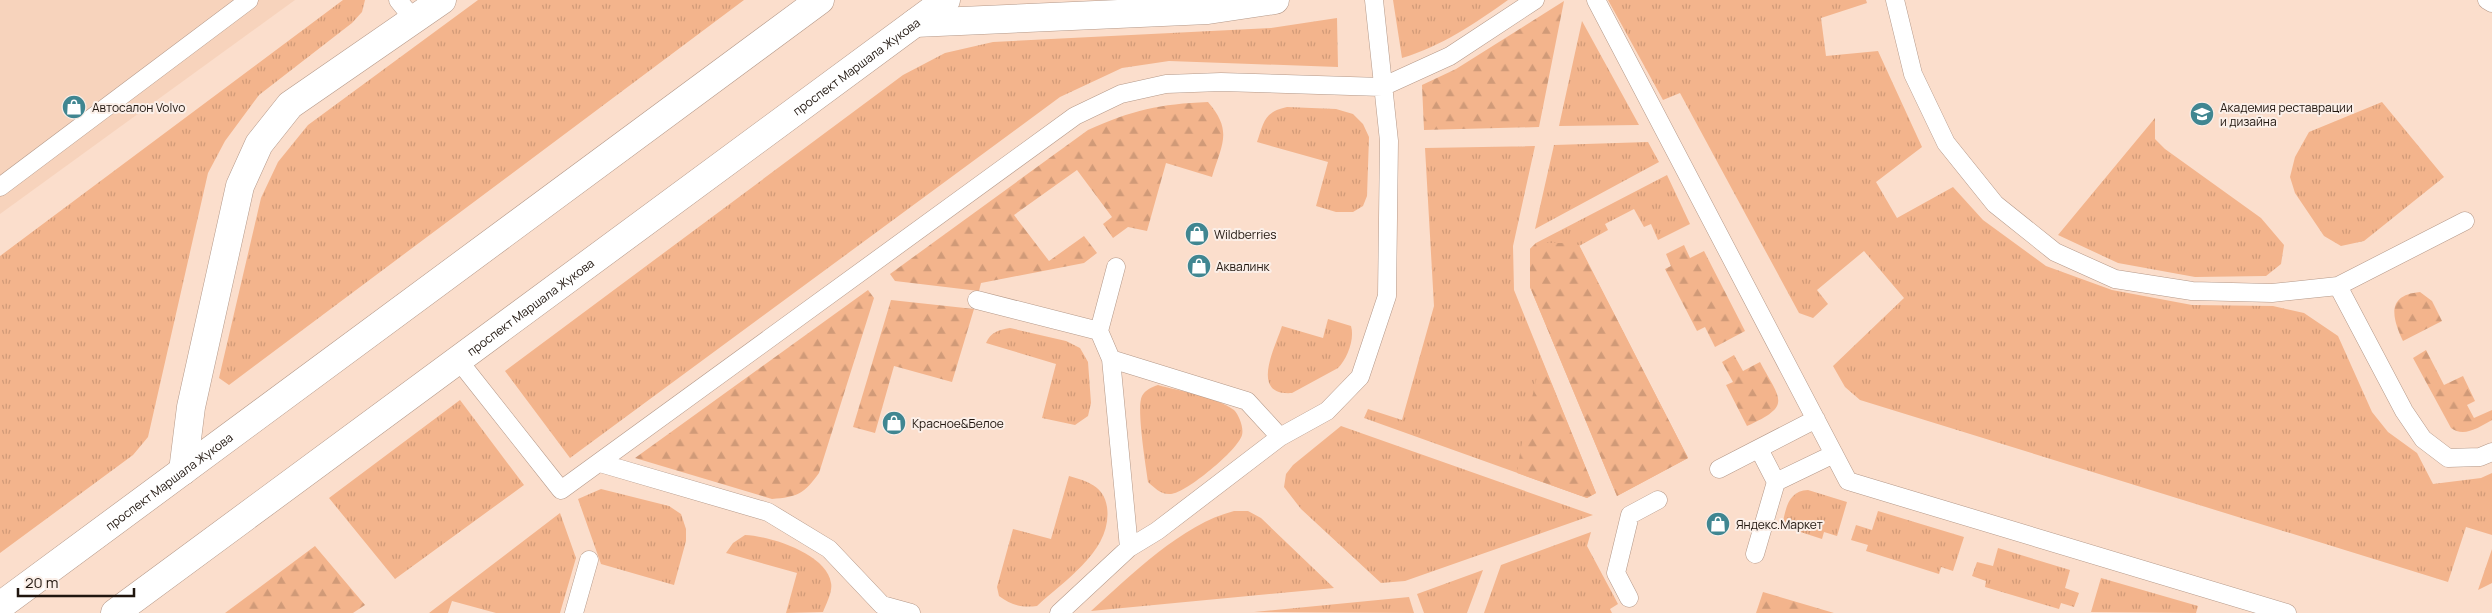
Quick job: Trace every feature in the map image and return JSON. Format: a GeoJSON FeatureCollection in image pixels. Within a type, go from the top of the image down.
{"type":"FeatureCollection","features":[{"type":"Feature","properties":{"kind":"main road"},"geometry":{"type":"LineString","coordinates":[[183,470],[191,407],[240,186],[259,144],[290,105],[415,21],[442,0]]}},
{"type":"Feature","properties":{"kind":"main road","name":"проспект Маршала Жукова"},"geometry":{"type":"LineString","coordinates":[[0,606],[820,0]]}},
{"type":"Feature","properties":{"kind":"main road","name":"проспект Маршала Жукова"},"geometry":{"type":"LineString","coordinates":[[115,613],[946,0]]}},
{"type":"Feature","properties":{"kind":"main road"},"geometry":{"type":"LineString","coordinates":[[915,23],[1208,10],[1275,0]]}},
{"type":"Feature","properties":{"kind":"lane"},"geometry":{"type":"LineString","coordinates":[[0,187],[249,0]]}},
{"type":"Feature","properties":{"kind":"lane"},"geometry":{"type":"LineString","coordinates":[[398,0],[415,21]]}},
{"type":"Feature","properties":{"kind":"lane"},"geometry":{"type":"LineString","coordinates":[[1059,613],[1129,548],[1157,531],[1280,437],[1327,411],[1360,377],[1387,296],[1389,140],[1374,0]]}},
{"type":"Feature","properties":{"kind":"lane"},"geometry":{"type":"LineString","coordinates":[[459,361],[561,490],[1075,116],[1120,94],[1166,84],[1221,82],[1382,87],[1450,56],[1535,0]]}},
{"type":"Feature","properties":{"kind":"lane"},"geometry":{"type":"LineString","coordinates":[[1596,0],[1848,481],[2287,613]]}},
{"type":"Feature","properties":{"kind":"lane"},"geometry":{"type":"LineString","coordinates":[[1895,0],[1913,74],[1946,144],[1995,204],[2055,252],[2116,278],[2192,291],[2272,293],[2338,286],[2465,221]]}},
{"type":"Feature","properties":{"kind":"lane"},"geometry":{"type":"LineString","coordinates":[[2488,0],[2492,2]]}},
{"type":"Feature","properties":{"kind":"lane"},"geometry":{"type":"LineString","coordinates":[[1116,267],[1099,331],[1111,359],[1129,548]]}},
{"type":"Feature","properties":{"kind":"lane"},"geometry":{"type":"LineString","coordinates":[[2338,286],[2404,411],[2423,439],[2448,458],[2480,457],[2492,452]]}},
{"type":"Feature","properties":{"kind":"lane"},"geometry":{"type":"LineString","coordinates":[[977,300],[1099,331]]}},
{"type":"Feature","properties":{"kind":"lane"},"geometry":{"type":"LineString","coordinates":[[1111,359],[1247,401],[1280,437]]}},
{"type":"Feature","properties":{"kind":"lane"},"geometry":{"type":"LineString","coordinates":[[1719,469],[1816,419]]}},
{"type":"Feature","properties":{"kind":"lane"},"geometry":{"type":"LineString","coordinates":[[1755,554],[1776,482],[1759,449]]}},
{"type":"Feature","properties":{"kind":"lane"},"geometry":{"type":"LineString","coordinates":[[1776,482],[1834,454]]}},
{"type":"Feature","properties":{"kind":"lane"},"geometry":{"type":"LineString","coordinates":[[600,463],[768,512],[829,549],[881,609],[911,613]]}},
{"type":"Feature","properties":{"kind":"lane"},"geometry":{"type":"LineString","coordinates":[[1629,598],[1616,573],[1630,515],[1658,500]]}},
{"type":"Feature","properties":{"kind":"lane"},"geometry":{"type":"LineString","coordinates":[[574,613],[589,560]]}},
{"type":"Feature","properties":{"kind":"shaded area","name":"Автосалон Volvo"},"geometry":{"type":"Polygon","coordinates":[[[0,0],[295,0],[0,214],[0,0]]]}},
{"type":"Feature","properties":{"kind":"green space"},"geometry":{"type":"Polygon","coordinates":[[[343,0],[365,0],[362,12],[352,23],[259,95],[225,141],[208,173],[148,437],[133,455],[0,553],[0,256],[343,0]]]}},
{"type":"Feature","properties":{"kind":"green space"},"geometry":{"type":"Polygon","coordinates":[[[478,0],[744,0],[229,385],[219,378],[261,198],[278,162],[308,125],[478,0]]]}},
{"type":"Feature","properties":{"kind":"green space"},"geometry":{"type":"Polygon","coordinates":[[[1393,0],[1508,0],[1444,41],[1402,58],[1393,0]]]}},
{"type":"Feature","properties":{"kind":"green space"},"geometry":{"type":"Polygon","coordinates":[[[1608,0],[1866,0],[1867,3],[1821,18],[1826,56],[1878,51],[1922,147],[1876,182],[1897,218],[1953,187],[1983,220],[2046,266],[2112,290],[2192,305],[2273,306],[2304,313],[2338,336],[2372,412],[2388,432],[2417,453],[2433,484],[2481,478],[2492,473],[2492,535],[2466,527],[2448,582],[1860,400],[1845,387],[1833,366],[1904,298],[1864,251],[1817,290],[1828,304],[1813,318],[1799,313],[1680,93],[1663,100],[1608,0]]]}},
{"type":"Feature","properties":{"kind":"green space"},"geometry":{"type":"Polygon","coordinates":[[[1564,1],[1539,127],[1424,130],[1422,85],[1456,69],[1564,1]]]}},
{"type":"Feature","properties":{"kind":"green space"},"geometry":{"type":"Polygon","coordinates":[[[1337,18],[1338,67],[1169,61],[1122,68],[1060,97],[570,458],[505,371],[903,75],[945,53],[993,42],[1271,28],[1337,18]]]}},
{"type":"Feature","properties":{"kind":"green space"},"geometry":{"type":"Polygon","coordinates":[[[1582,21],[1639,125],[1559,126],[1582,21]]]}},
{"type":"Feature","properties":{"kind":"green space"},"geometry":{"type":"Polygon","coordinates":[[[1208,102],[1221,121],[1223,130],[1222,146],[1212,177],[1166,163],[1147,231],[1128,227],[1113,238],[1103,224],[1112,217],[1077,170],[1014,215],[1049,261],[1084,236],[1097,253],[1084,263],[981,283],[979,291],[895,281],[890,274],[1088,130],[1119,117],[1146,109],[1175,104],[1208,102]]]}},
{"type":"Feature","properties":{"kind":"green space"},"geometry":{"type":"Polygon","coordinates":[[[2382,102],[2444,177],[2364,241],[2341,246],[2324,236],[2295,193],[2290,177],[2295,157],[2309,132],[2382,102]]]}},
{"type":"Feature","properties":{"kind":"green space"},"geometry":{"type":"Polygon","coordinates":[[[1287,107],[1336,109],[1353,114],[1363,124],[1369,137],[1367,196],[1363,206],[1353,212],[1336,212],[1316,206],[1328,162],[1257,142],[1269,115],[1287,107]]]}},
{"type":"Feature","properties":{"kind":"green space"},"geometry":{"type":"Polygon","coordinates":[[[2155,118],[2155,139],[2165,149],[2261,218],[2284,245],[2281,264],[2266,276],[2195,277],[2118,263],[2058,235],[2155,118]]]}},
{"type":"Feature","properties":{"kind":"green space"},"geometry":{"type":"Polygon","coordinates":[[[1648,142],[1659,162],[1535,229],[1554,145],[1648,142]]]}},
{"type":"Feature","properties":{"kind":"green space"},"geometry":{"type":"Polygon","coordinates":[[[1535,146],[1513,246],[1514,290],[1596,493],[1587,498],[1364,418],[1368,409],[1402,420],[1434,306],[1425,148],[1535,146]]]}},
{"type":"Feature","properties":{"kind":"green space"},"geometry":{"type":"Polygon","coordinates":[[[1667,175],[1690,224],[1658,240],[1651,224],[1644,227],[1634,209],[1605,224],[1608,230],[1579,246],[1688,458],[1617,496],[1530,287],[1530,249],[1536,243],[1667,175]]]}},
{"type":"Feature","properties":{"kind":"green space"},"geometry":{"type":"Polygon","coordinates":[[[1536,243],[1579,245],[1688,458],[1617,496],[1530,287],[1530,249],[1536,243]]]}},
{"type":"Feature","properties":{"kind":"green space"},"geometry":{"type":"Polygon","coordinates":[[[1684,245],[1690,258],[1704,251],[1745,331],[1715,347],[1705,327],[1697,331],[1665,269],[1671,266],[1666,254],[1684,245]]]}},
{"type":"Feature","properties":{"kind":"green space"},"geometry":{"type":"Polygon","coordinates":[[[868,290],[874,298],[819,473],[804,490],[788,497],[772,499],[635,458],[868,290]]]}},
{"type":"Feature","properties":{"kind":"green space"},"geometry":{"type":"Polygon","coordinates":[[[2420,292],[2432,301],[2442,321],[2403,341],[2396,324],[2395,309],[2397,303],[2401,298],[2409,294],[2420,292]]]}},
{"type":"Feature","properties":{"kind":"green space"},"geometry":{"type":"Polygon","coordinates":[[[891,300],[974,309],[952,382],[894,366],[875,433],[853,427],[891,300]]]}},
{"type":"Feature","properties":{"kind":"green space"},"geometry":{"type":"Polygon","coordinates":[[[1328,319],[1351,326],[1351,343],[1347,354],[1338,368],[1292,393],[1279,392],[1271,387],[1268,379],[1268,369],[1282,326],[1323,338],[1328,319]]]}},
{"type":"Feature","properties":{"kind":"green space"},"geometry":{"type":"Polygon","coordinates":[[[1010,328],[1066,341],[1080,348],[1088,362],[1091,403],[1088,416],[1075,425],[1042,418],[1056,364],[986,343],[995,332],[1010,328]]]}},
{"type":"Feature","properties":{"kind":"green space"},"geometry":{"type":"Polygon","coordinates":[[[2426,350],[2444,385],[2463,376],[2475,401],[2467,405],[2474,418],[2492,410],[2492,420],[2466,432],[2456,431],[2451,428],[2413,358],[2426,350]]]}},
{"type":"Feature","properties":{"kind":"green space"},"geometry":{"type":"Polygon","coordinates":[[[1734,355],[1743,371],[1760,362],[1777,393],[1777,407],[1762,419],[1747,426],[1726,385],[1733,382],[1722,362],[1734,355]]]}},
{"type":"Feature","properties":{"kind":"green space"},"geometry":{"type":"Polygon","coordinates":[[[1541,358],[1596,493],[1587,498],[1517,473],[1541,358]]]}},
{"type":"Feature","properties":{"kind":"green space"},"geometry":{"type":"Polygon","coordinates":[[[1158,385],[1227,405],[1236,412],[1242,429],[1242,435],[1238,442],[1222,460],[1199,479],[1178,492],[1171,494],[1161,492],[1148,482],[1142,438],[1140,402],[1147,390],[1158,385]]]}},
{"type":"Feature","properties":{"kind":"green space"},"geometry":{"type":"Polygon","coordinates":[[[460,400],[524,485],[395,579],[329,498],[460,400]]]}},
{"type":"Feature","properties":{"kind":"green space"},"geometry":{"type":"Polygon","coordinates":[[[1341,426],[1593,515],[1405,581],[1381,583],[1301,509],[1284,487],[1286,474],[1293,465],[1341,426]]]}},
{"type":"Feature","properties":{"kind":"green space"},"geometry":{"type":"Polygon","coordinates":[[[1069,476],[1088,482],[1102,494],[1107,507],[1107,523],[1103,537],[1085,563],[1037,606],[1026,607],[1008,602],[999,596],[997,587],[1013,529],[1051,539],[1069,476]]]}},
{"type":"Feature","properties":{"kind":"green space"},"geometry":{"type":"Polygon","coordinates":[[[601,489],[669,506],[681,514],[686,529],[686,541],[674,585],[601,564],[578,499],[601,489]]]}},
{"type":"Feature","properties":{"kind":"green space"},"geometry":{"type":"Polygon","coordinates":[[[1808,490],[1847,502],[1837,536],[1824,532],[1822,539],[1782,526],[1792,497],[1801,491],[1808,490]]]}},
{"type":"Feature","properties":{"kind":"green space"},"geometry":{"type":"Polygon","coordinates":[[[1234,511],[1248,511],[1261,518],[1334,588],[1091,611],[1140,567],[1176,539],[1195,527],[1234,511]]]}},
{"type":"Feature","properties":{"kind":"green space"},"geometry":{"type":"Polygon","coordinates":[[[1878,511],[1964,537],[1953,571],[1941,567],[1939,574],[1866,551],[1868,545],[1851,540],[1856,525],[1872,530],[1878,511]]]}},
{"type":"Feature","properties":{"kind":"green space"},"geometry":{"type":"Polygon","coordinates":[[[560,513],[576,558],[560,613],[496,613],[452,601],[448,613],[429,613],[560,513]]]}},
{"type":"Feature","properties":{"kind":"green space"},"geometry":{"type":"Polygon","coordinates":[[[1591,532],[1587,546],[1618,604],[1610,609],[1612,613],[1484,613],[1501,565],[1591,532]]]}},
{"type":"Feature","properties":{"kind":"green space"},"geometry":{"type":"Polygon","coordinates":[[[745,535],[768,539],[796,548],[819,563],[827,573],[831,583],[829,598],[823,612],[786,613],[797,573],[726,553],[733,543],[745,535]]]}},
{"type":"Feature","properties":{"kind":"green space"},"geometry":{"type":"Polygon","coordinates":[[[315,546],[365,605],[353,613],[225,613],[315,546]]]}},
{"type":"Feature","properties":{"kind":"green space"},"geometry":{"type":"Polygon","coordinates":[[[1998,548],[2070,570],[2065,588],[2079,593],[2074,607],[2061,603],[2059,609],[1985,587],[1986,581],[1972,576],[1977,562],[1993,566],[1998,548]]]}},
{"type":"Feature","properties":{"kind":"green space"},"geometry":{"type":"Polygon","coordinates":[[[2492,549],[2492,583],[2478,590],[2492,549]]]}},
{"type":"Feature","properties":{"kind":"green space"},"geometry":{"type":"Polygon","coordinates":[[[1483,570],[1467,613],[1424,613],[1417,594],[1483,570]]]}},
{"type":"Feature","properties":{"kind":"green space"},"geometry":{"type":"Polygon","coordinates":[[[2101,578],[2198,606],[2196,613],[2091,612],[2101,578]]]}},
{"type":"Feature","properties":{"kind":"green space"},"geometry":{"type":"Polygon","coordinates":[[[1763,592],[1834,613],[1756,613],[1763,592]]]}},
{"type":"Feature","properties":{"kind":"green space"},"geometry":{"type":"Polygon","coordinates":[[[1409,597],[1414,613],[1254,612],[1409,597]]]}},
{"type":"Feature","properties":{"kind":"place","name":"Автосалон Volvo"},"geometry":{"type":"Point","coordinates":[74,107]}},
{"type":"Feature","properties":{"kind":"place","name":"Академия реставрации и дизайна"},"geometry":{"type":"Point","coordinates":[2202,114]}},
{"type":"Feature","properties":{"kind":"place","name":"Wildberries"},"geometry":{"type":"Point","coordinates":[1197,234]}},
{"type":"Feature","properties":{"kind":"place","name":"Аквалинк"},"geometry":{"type":"Point","coordinates":[1199,266]}},
{"type":"Feature","properties":{"kind":"place","name":"Красное&Белое"},"geometry":{"type":"Point","coordinates":[894,423]}},
{"type":"Feature","properties":{"kind":"place","name":"Яндекс.Маркет"},"geometry":{"type":"Point","coordinates":[1718,524]}}]}
